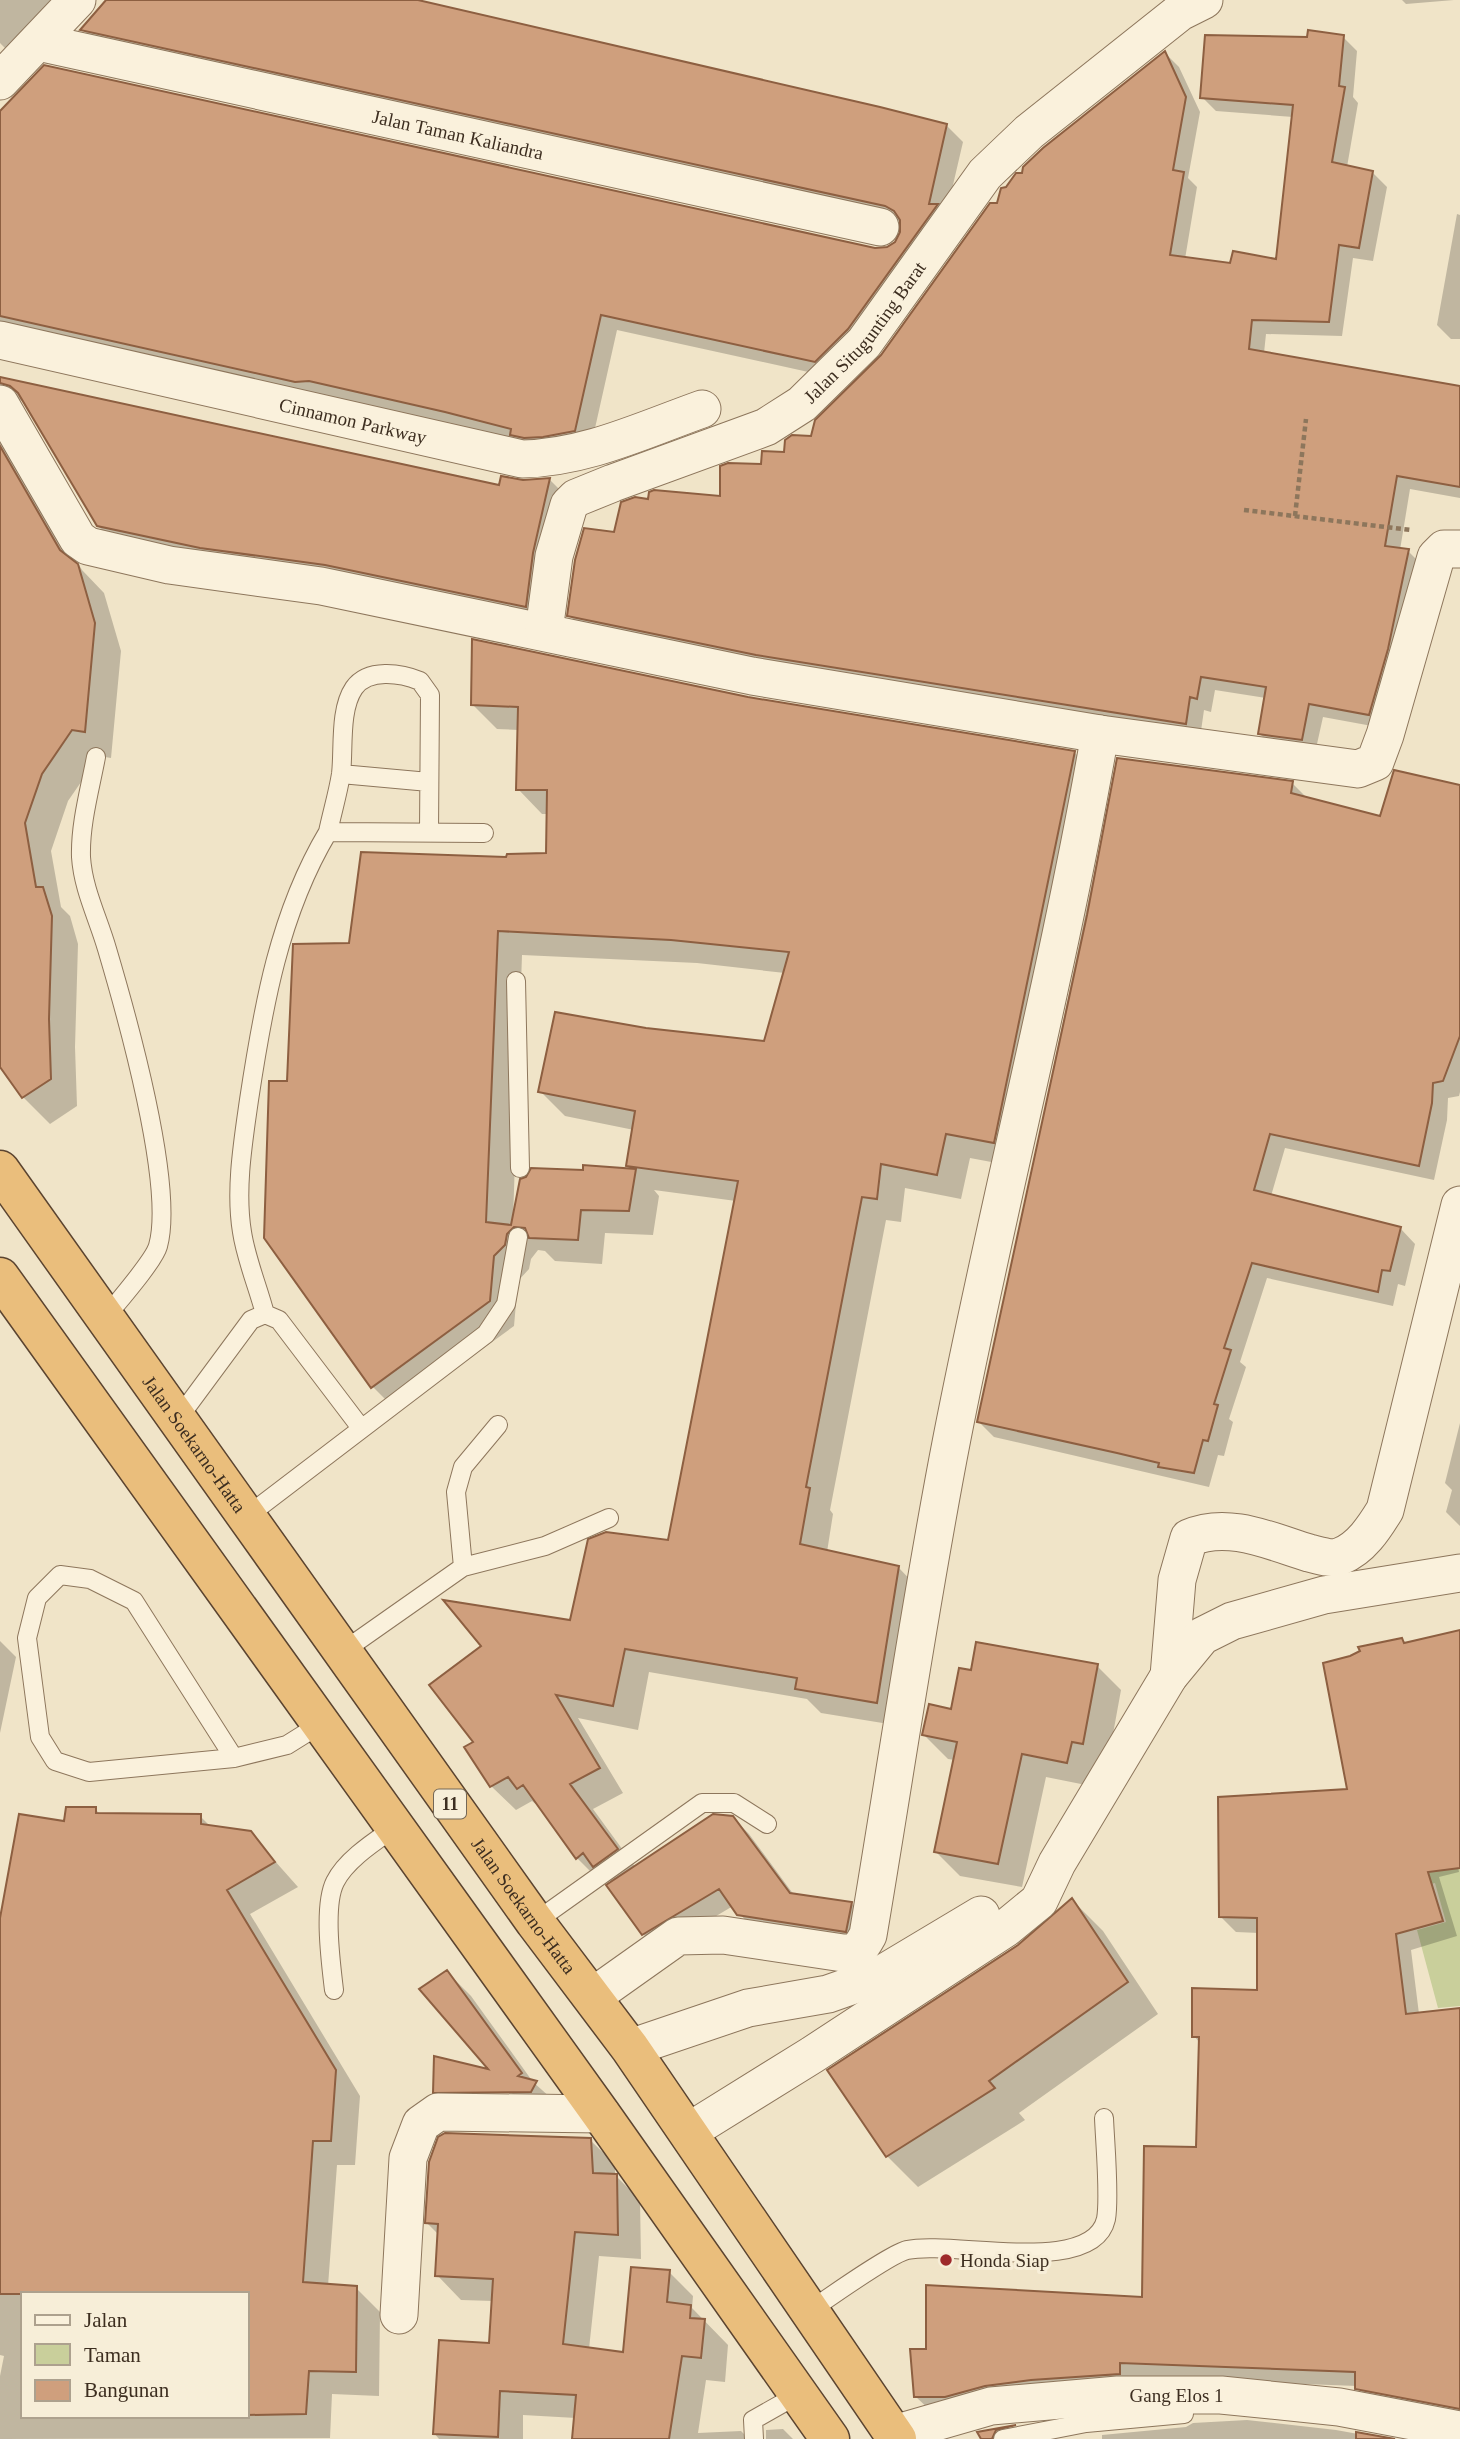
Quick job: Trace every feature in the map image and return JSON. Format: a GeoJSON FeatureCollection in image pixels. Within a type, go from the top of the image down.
{"type":"FeatureCollection","features":[{"type":"Feature","properties":{"kind":"highway","name":"Jalan Soekarno-Hatta"},"geometry":{"type":"LineString","coordinates":[[0,1170],[535,1922],[630,2048],[895,2437]]}},
{"type":"Feature","properties":{"kind":"highway"},"geometry":{"type":"LineString","coordinates":[[0,1276],[830,2439]]}},
{"type":"Feature","properties":{"kind":"highway"},"geometry":{"type":"LineString","coordinates":[[86,1398],[135,1362]]}},
{"type":"Feature","properties":{"kind":"street"},"geometry":{"type":"LineString","coordinates":[[0,81],[77,0]]}},
{"type":"Feature","properties":{"kind":"street","name":"Jalan Situgunting Barat"},"geometry":{"type":"LineString","coordinates":[[544,631],[554,556],[569,505],[613,483],[765,427],[802,404],[864,343],[985,174],[1029,132],[1136,46],[1180,12],[1204,0]]}},
{"type":"Feature","properties":{"kind":"street","name":"Jalan Taman Kaliandra"},"geometry":{"type":"LineString","coordinates":[[38,42],[880,227]]}},
{"type":"Feature","properties":{"kind":"street","name":"Cinnamon Parkway"},"geometry":{"type":"LineString","coordinates":[[0,340],[522,459],[551,458],[592,449],[702,409]]}},
{"type":"Feature","properties":{"kind":"street"},"geometry":{"type":"LineString","coordinates":[[0,404],[78,538],[88,546],[169,565],[321,586],[752,676],[1100,734],[1358,769],[1367,768],[1375,762],[1436,557],[1452,549]]}},
{"type":"Feature","properties":{"kind":"street"},"geometry":{"type":"LineString","coordinates":[[592,1997],[678,1936],[723,1935],[853,1953],[861,1948],[868,1935],[952,1439],[1022,1110],[1073,890],[1100,734]]}},
{"type":"Feature","properties":{"kind":"street"},"geometry":{"type":"LineString","coordinates":[[1169,1676],[1177,1580],[1189,1538],[1206,1531],[1227,1530],[1322,1557],[1340,1557],[1368,1537],[1385,1510],[1460,1205]]}},
{"type":"Feature","properties":{"kind":"street"},"geometry":{"type":"LineString","coordinates":[[688,2132],[741,2102],[1006,1928],[1039,1901],[1057,1863],[1169,1676],[1202,1636],[1231,1621],[1324,1595],[1460,1573]]}},
{"type":"Feature","properties":{"kind":"street"},"geometry":{"type":"LineString","coordinates":[[630,2048],[748,2008],[828,1994],[879,1976],[950,1935],[1057,1863]]}},
{"type":"Feature","properties":{"kind":"street"},"geometry":{"type":"LineString","coordinates":[[399,2315],[408,2158],[421,2124],[438,2112],[601,2115]]}},
{"type":"Feature","properties":{"kind":"street","name":"Gang Elos 1"},"geometry":{"type":"LineString","coordinates":[[895,2437],[991,2406],[1131,2395],[1221,2395],[1312,2404],[1460,2430]]}},
{"type":"Feature","properties":{"kind":"lane"},"geometry":{"type":"LineString","coordinates":[[265,1314],[242,1231],[242,1153],[258,1042],[279,941],[311,860],[328,832],[341,774],[347,710],[355,688],[367,679],[384,674],[420,681],[430,695],[429,832]]}},
{"type":"Feature","properties":{"kind":"lane"},"geometry":{"type":"LineString","coordinates":[[96,757],[85,813],[81,857],[88,895],[106,946],[133,1049],[159,1180],[160,1218],[158,1248],[104,1319]]}},
{"type":"Feature","properties":{"kind":"lane"},"geometry":{"type":"LineString","coordinates":[[341,774],[429,782]]}},
{"type":"Feature","properties":{"kind":"lane"},"geometry":{"type":"LineString","coordinates":[[328,832],[484,833]]}},
{"type":"Feature","properties":{"kind":"lane"},"geometry":{"type":"LineString","coordinates":[[516,981],[520,1168]]}},
{"type":"Feature","properties":{"kind":"lane"},"geometry":{"type":"LineString","coordinates":[[246,1517],[486,1334],[506,1304],[519,1237]]}},
{"type":"Feature","properties":{"kind":"lane"},"geometry":{"type":"LineString","coordinates":[[177,1420],[251,1320],[265,1314],[279,1320],[361,1428]]}},
{"type":"Feature","properties":{"kind":"lane"},"geometry":{"type":"LineString","coordinates":[[463,1567],[456,1492],[463,1467],[498,1425]]}},
{"type":"Feature","properties":{"kind":"lane"},"geometry":{"type":"LineString","coordinates":[[342,1652],[463,1567],[545,1546],[609,1518]]}},
{"type":"Feature","properties":{"kind":"lane"},"geometry":{"type":"LineString","coordinates":[[234,1758],[134,1601],[90,1579],[60,1575],[37,1598],[27,1638],[40,1737],[55,1761],[89,1772],[234,1758],[287,1745],[319,1725]]}},
{"type":"Feature","properties":{"kind":"lane"},"geometry":{"type":"LineString","coordinates":[[535,1922],[702,1803],[734,1803],[767,1824]]}},
{"type":"Feature","properties":{"kind":"lane"},"geometry":{"type":"LineString","coordinates":[[334,1990],[327,1937],[334,1883],[363,1850],[394,1828]]}},
{"type":"Feature","properties":{"kind":"lane"},"geometry":{"type":"LineString","coordinates":[[808,2312],[905,2250],[941,2247],[1050,2254],[1087,2244],[1106,2221],[1104,2118]]}},
{"type":"Feature","properties":{"kind":"lane"},"geometry":{"type":"LineString","coordinates":[[754,2439],[753,2420],[799,2394]]}},
{"type":"Feature","properties":{"kind":"lane"},"geometry":{"type":"LineString","coordinates":[[1003,2439],[1030,2436],[1086,2423],[1184,2414]]}},
{"type":"Feature","properties":{"kind":"path"},"geometry":{"type":"LineString","coordinates":[[1295,516],[1306,419]]}},
{"type":"Feature","properties":{"kind":"path"},"geometry":{"type":"LineString","coordinates":[[1244,510],[1436,533],[1452,549]]}},
{"type":"Feature","properties":{"kind":"green space"},"geometry":{"type":"Polygon","coordinates":[[[1460,1763],[1460,2006],[1438,2008],[1417,1930],[1446,1922],[1435,1883],[1396,1892],[1460,1763]]]}},
{"type":"Feature","properties":{"kind":"building"},"geometry":{"type":"Polygon","coordinates":[[[106,0],[418,0],[880,107],[947,124],[929,204],[938,204],[848,329],[815,362],[601,315],[575,431],[543,437],[524,438],[510,435],[511,429],[445,412],[309,381],[295,382],[0,316],[0,111],[44,65],[875,248],[887,247],[895,242],[900,232],[900,220],[894,211],[885,206],[80,30],[106,0]]]}},
{"type":"Feature","properties":{"kind":"building"},"geometry":{"type":"Polygon","coordinates":[[[1308,30],[1344,35],[1339,86],[1345,87],[1332,162],[1373,171],[1359,248],[1339,245],[1329,322],[1252,320],[1249,349],[1460,386],[1460,487],[1397,476],[1385,546],[1409,549],[1388,649],[1369,715],[1309,704],[1302,740],[1258,734],[1266,687],[1201,677],[1197,699],[1190,697],[1186,724],[756,655],[567,616],[575,560],[584,528],[614,532],[621,502],[635,497],[648,499],[649,492],[654,490],[720,496],[720,466],[728,463],[761,464],[762,451],[784,452],[785,440],[792,435],[811,436],[815,420],[881,355],[990,203],[997,203],[1001,188],[1006,187],[1016,173],[1022,173],[1023,167],[1043,148],[1165,51],[1186,97],[1173,170],[1184,172],[1170,255],[1230,263],[1233,251],[1276,259],[1293,105],[1200,98],[1205,35],[1307,37],[1308,30]]]}},
{"type":"Feature","properties":{"kind":"building"},"geometry":{"type":"Polygon","coordinates":[[[0,377],[499,485],[501,476],[523,480],[550,478],[533,553],[526,607],[325,565],[200,548],[97,526],[18,393],[10,386],[0,383],[0,377]]]}},
{"type":"Feature","properties":{"kind":"building"},"geometry":{"type":"Polygon","coordinates":[[[0,446],[60,550],[78,564],[95,623],[85,732],[72,730],[42,774],[25,823],[36,887],[43,887],[52,916],[49,1019],[51,1079],[22,1098],[0,1067],[0,446]]]}},
{"type":"Feature","properties":{"kind":"building"},"geometry":{"type":"Polygon","coordinates":[[[472,639],[748,697],[1075,751],[994,1143],[946,1134],[937,1175],[881,1164],[877,1199],[862,1197],[806,1487],[810,1488],[800,1544],[899,1566],[877,1703],[795,1689],[797,1678],[625,1649],[613,1706],[556,1695],[600,1768],[570,1784],[618,1849],[593,1867],[583,1853],[576,1859],[523,1785],[517,1789],[508,1777],[490,1787],[464,1747],[473,1742],[429,1685],[481,1646],[443,1600],[570,1620],[588,1539],[606,1532],[668,1540],[738,1181],[626,1166],[635,1111],[538,1092],[555,1012],[646,1028],[764,1041],[789,952],[671,940],[498,931],[486,1222],[511,1225],[520,1179],[526,1177],[531,1168],[583,1170],[583,1165],[636,1169],[629,1211],[581,1210],[578,1240],[529,1238],[525,1228],[514,1227],[507,1234],[505,1245],[494,1256],[490,1301],[371,1388],[264,1238],[269,1081],[287,1081],[293,944],[349,943],[361,852],[506,857],[507,854],[546,853],[547,790],[516,790],[518,707],[471,705],[472,639]]]}},
{"type":"Feature","properties":{"kind":"building"},"geometry":{"type":"Polygon","coordinates":[[[1117,758],[1293,781],[1291,793],[1380,816],[1394,770],[1460,785],[1460,1036],[1443,1081],[1433,1083],[1432,1103],[1419,1166],[1270,1134],[1254,1190],[1401,1227],[1390,1271],[1382,1270],[1378,1292],[1252,1263],[1224,1348],[1231,1350],[1214,1404],[1218,1405],[1208,1441],[1203,1440],[1194,1473],[1158,1467],[1159,1463],[977,1422],[1087,915],[1117,758]]]}},
{"type":"Feature","properties":{"kind":"building"},"geometry":{"type":"Polygon","coordinates":[[[1460,1630],[1460,1868],[1428,1872],[1443,1921],[1396,1934],[1406,2014],[1460,2008],[1460,2409],[1355,2389],[1355,2372],[1120,2363],[1120,2374],[1031,2380],[985,2386],[945,2397],[914,2397],[910,2349],[926,2349],[926,2285],[1142,2297],[1144,2146],[1196,2147],[1199,2037],[1192,2037],[1192,1988],[1257,1990],[1257,1918],[1219,1917],[1218,1797],[1347,1789],[1323,1663],[1350,1656],[1360,1651],[1358,1647],[1402,1638],[1404,1643],[1460,1630]]]}},
{"type":"Feature","properties":{"kind":"building"},"geometry":{"type":"Polygon","coordinates":[[[976,1642],[1098,1664],[1083,1744],[1072,1742],[1067,1763],[1022,1754],[998,1864],[934,1852],[957,1742],[922,1735],[929,1704],[951,1709],[959,1668],[971,1670],[976,1642]]]}},
{"type":"Feature","properties":{"kind":"building"},"geometry":{"type":"Polygon","coordinates":[[[66,1807],[96,1807],[96,1813],[201,1814],[201,1824],[251,1831],[275,1862],[227,1890],[336,2070],[331,2141],[313,2141],[303,2282],[357,2286],[356,2372],[309,2371],[306,2414],[248,2415],[248,2292],[0,2294],[0,1918],[19,1814],[64,1821],[66,1807]]]}},
{"type":"Feature","properties":{"kind":"building"},"geometry":{"type":"Polygon","coordinates":[[[713,1814],[733,1816],[790,1893],[852,1902],[846,1932],[737,1915],[719,1889],[642,1935],[606,1885],[713,1814]]]}},
{"type":"Feature","properties":{"kind":"building"},"geometry":{"type":"Polygon","coordinates":[[[1072,1898],[1128,1982],[989,2081],[995,2088],[886,2157],[827,2070],[1018,1945],[1072,1898]]]}},
{"type":"Feature","properties":{"kind":"building"},"geometry":{"type":"Polygon","coordinates":[[[447,1970],[522,2073],[518,2076],[537,2081],[531,2092],[433,2093],[434,2056],[488,2069],[419,1989],[447,1970]]]}},
{"type":"Feature","properties":{"kind":"building"},"geometry":{"type":"Polygon","coordinates":[[[445,2133],[591,2138],[593,2173],[617,2174],[618,2235],[575,2232],[563,2344],[623,2352],[631,2267],[670,2270],[667,2302],[691,2305],[690,2318],[705,2319],[701,2358],[682,2356],[669,2439],[572,2439],[576,2395],[500,2391],[498,2437],[433,2434],[439,2340],[489,2343],[493,2279],[435,2276],[438,2224],[425,2223],[429,2162],[438,2137],[445,2133]]]}},
{"type":"Feature","properties":{"kind":"building"},"geometry":{"type":"Polygon","coordinates":[[[1016,2425],[996,2430],[992,2439],[981,2439],[977,2432],[1016,2425]]]}},
{"type":"Feature","properties":{"kind":"building"},"geometry":{"type":"Polygon","coordinates":[[[1356,2432],[1395,2439],[1356,2439],[1356,2432]]]}},
{"type":"Feature","properties":{"kind":"place","name":"Honda Siap"},"geometry":{"type":"Point","coordinates":[946,2260]}}]}
